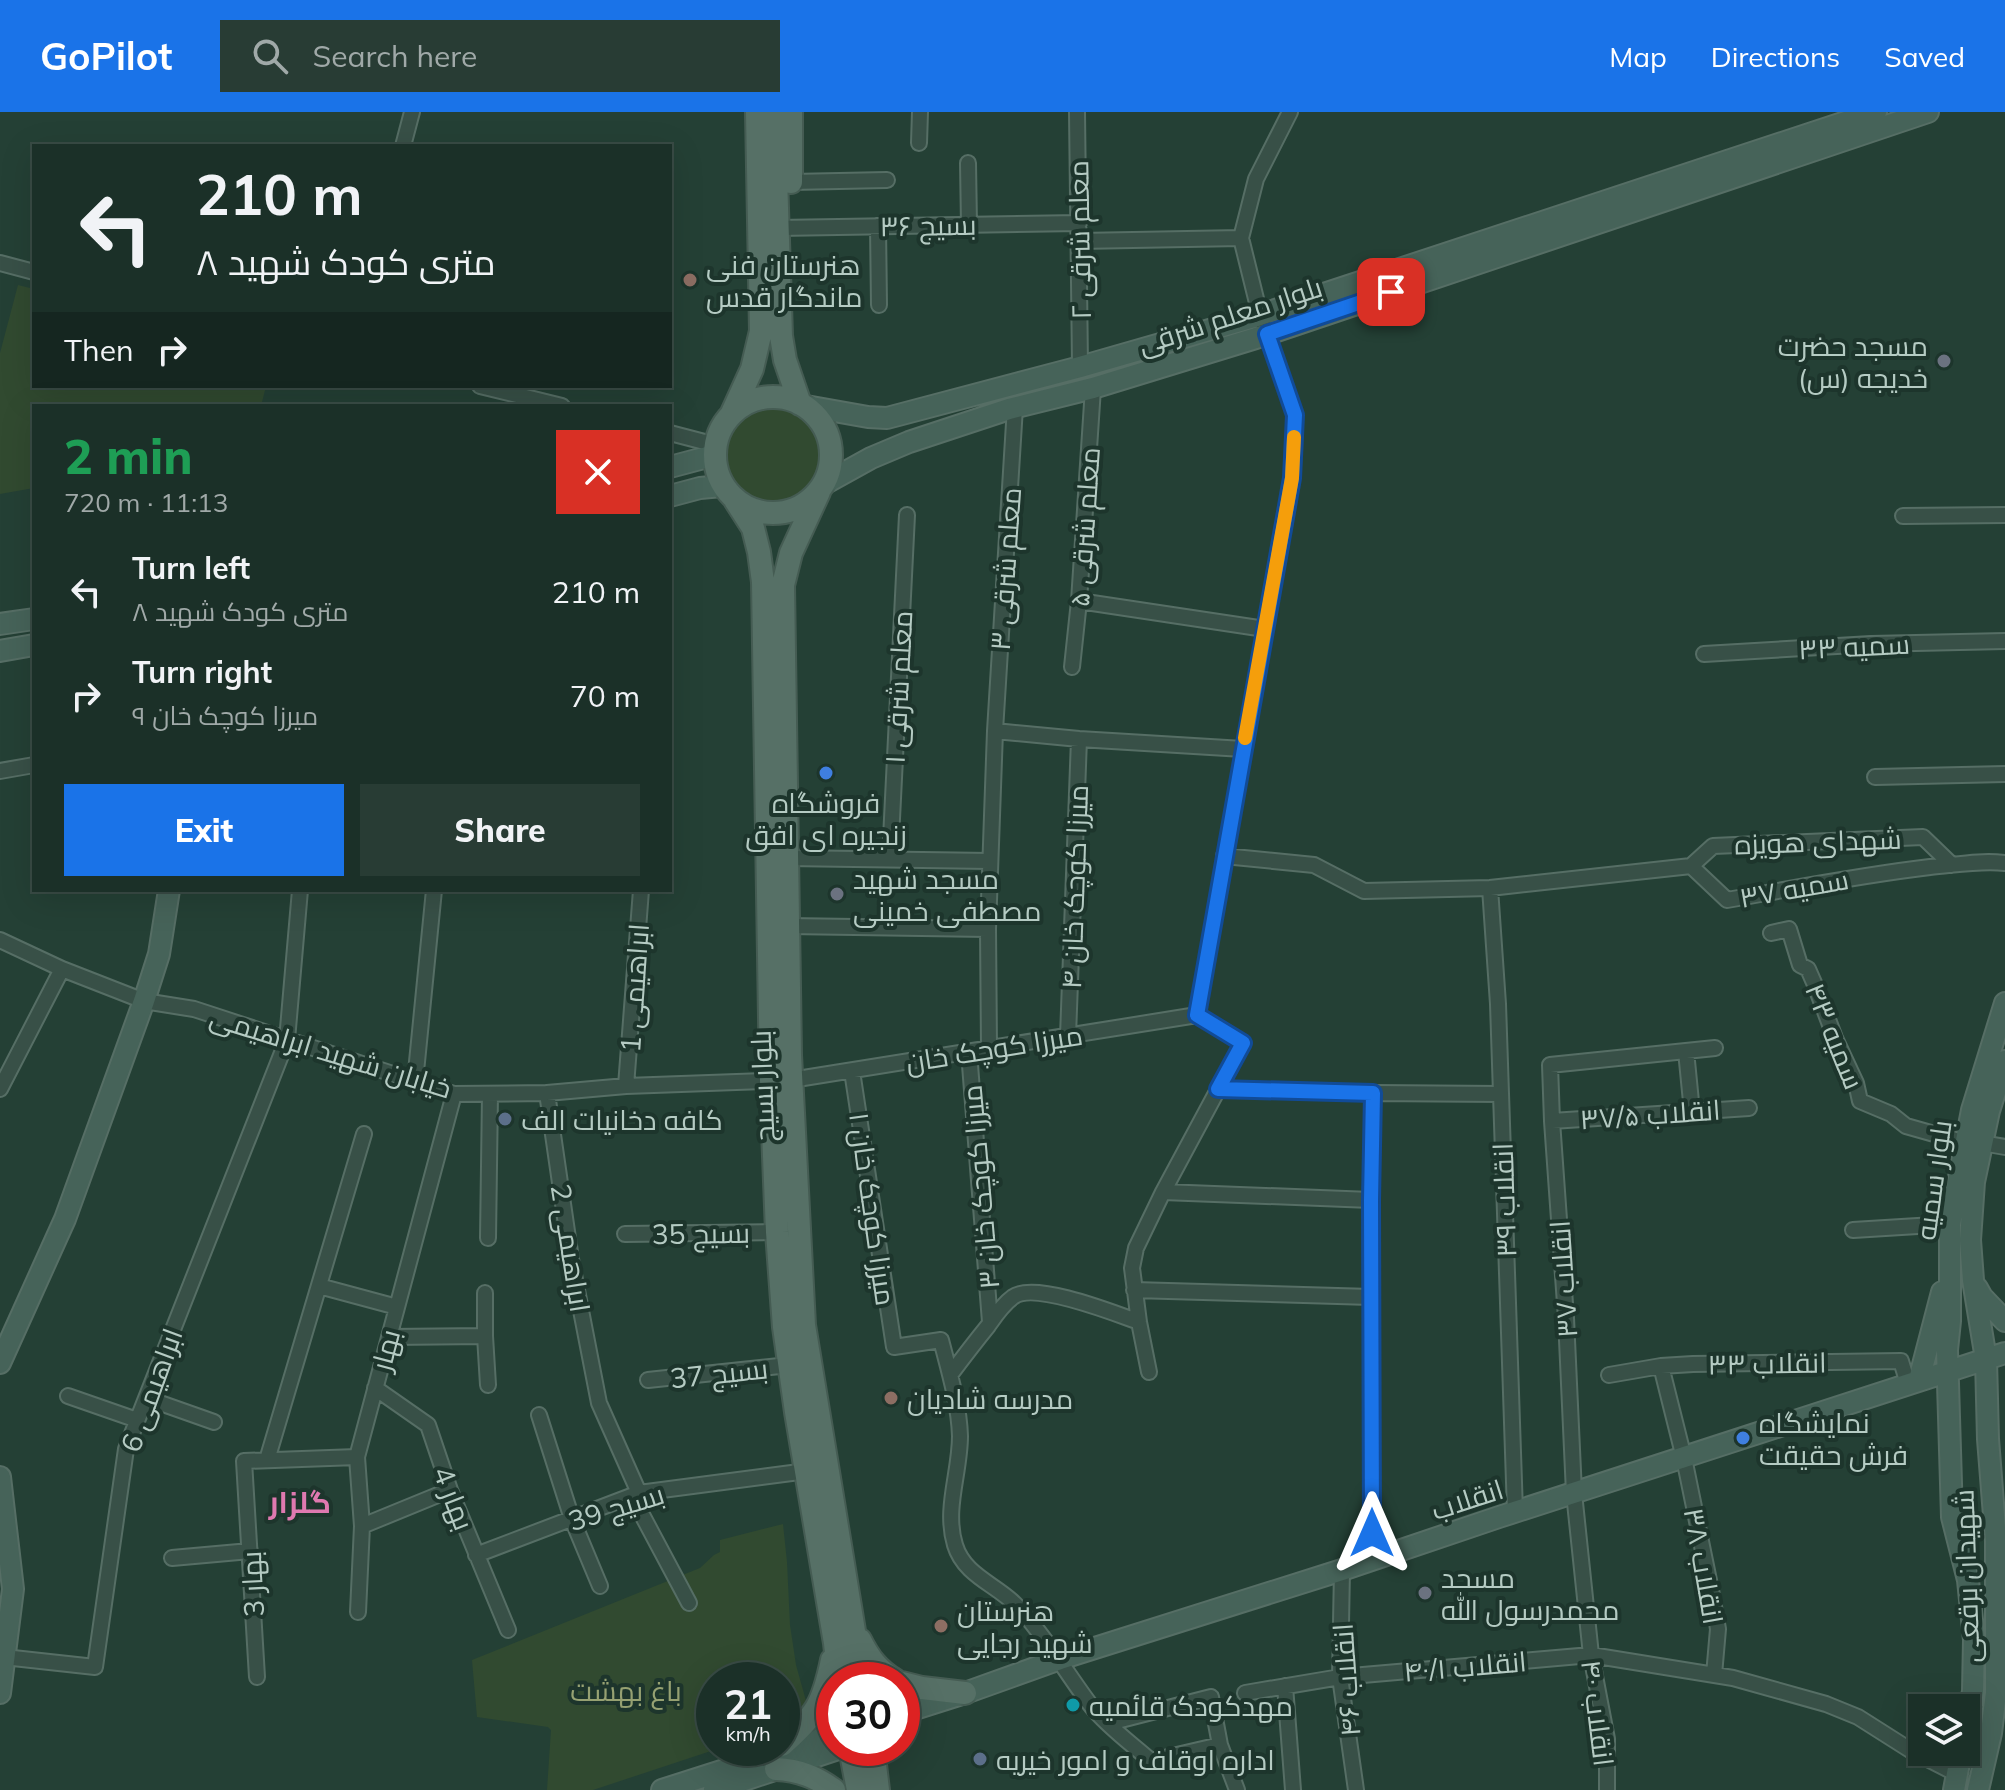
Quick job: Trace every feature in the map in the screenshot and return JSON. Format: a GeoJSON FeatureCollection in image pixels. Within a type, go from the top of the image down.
{"type":"FeatureCollection","features":[{"type":"Feature","properties":{"kind":"main road"},"geometry":{"type":"LineString","coordinates":[[743,112],[746,212],[769,229]]}},
{"type":"Feature","properties":{"kind":"main road"},"geometry":{"type":"LineString","coordinates":[[757,112],[781,336],[785,360],[803,405]]}},
{"type":"Feature","properties":{"kind":"main road"},"geometry":{"type":"LineString","coordinates":[[728,493],[716,468],[715,450],[720,430],[752,369],[761,331],[774,112]]}},
{"type":"Feature","properties":{"kind":"main road"},"geometry":{"type":"LineString","coordinates":[[769,229],[791,208],[791,112]]}},
{"type":"Feature","properties":{"kind":"main road","name":"بلوار معلم شرقی"},"geometry":{"type":"LineString","coordinates":[[821,488],[871,458],[909,442],[1015,407],[1093,388],[1264,324],[1876,112]]}},
{"type":"Feature","properties":{"kind":"main road","name":"بلوار معلم شرقی"},"geometry":{"type":"LineString","coordinates":[[803,405],[887,418],[1080,367],[1264,324],[1928,112]]}},
{"type":"Feature","properties":{"kind":"main road"},"geometry":{"type":"LineString","coordinates":[[672,495],[700,488],[728,493],[751,510],[769,514],[788,512],[805,505],[821,488],[832,456],[829,437],[820,420],[803,405],[787,398],[767,397],[748,402],[731,414]]}},
{"type":"Feature","properties":{"kind":"main road"},"geometry":{"type":"LineString","coordinates":[[672,466],[715,450]]}},
{"type":"Feature","properties":{"kind":"main road","name":"بلوار بسیج"},"geometry":{"type":"LineString","coordinates":[[781,1070],[788,926],[783,585],[791,553],[821,488]]}},
{"type":"Feature","properties":{"kind":"main road","name":"بلوار بسیج"},"geometry":{"type":"LineString","coordinates":[[728,493],[753,528],[763,582],[782,1106],[777,1232],[789,1365],[837,1662]]}},
{"type":"Feature","properties":{"kind":"main road"},"geometry":{"type":"LineString","coordinates":[[0,624],[32,619]]}},
{"type":"Feature","properties":{"kind":"main road"},"geometry":{"type":"LineString","coordinates":[[0,651],[32,645]]}},
{"type":"Feature","properties":{"kind":"main road"},"geometry":{"type":"LineString","coordinates":[[0,1363],[65,1219],[144,1001],[159,954],[169,892]]}},
{"type":"Feature","properties":{"kind":"main road","name":"بلوار سمیه"},"geometry":{"type":"LineString","coordinates":[[1996,1356],[1978,1316],[1973,1280],[1970,1222],[1974,1182],[1972,1110],[2005,1003]]}},
{"type":"Feature","properties":{"kind":"main road","name":"بلوار سمیه"},"geometry":{"type":"LineString","coordinates":[[1949,1371],[1950,1224],[1974,1143],[1989,1111],[2005,1061]]}},
{"type":"Feature","properties":{"kind":"main road","name":"بلوار بسیج"},"geometry":{"type":"LineString","coordinates":[[782,1106],[804,1325],[859,1662]]}},
{"type":"Feature","properties":{"kind":"main road"},"geometry":{"type":"LineString","coordinates":[[1913,1382],[1950,1261]]}},
{"type":"Feature","properties":{"kind":"main road"},"geometry":{"type":"LineString","coordinates":[[1973,1280],[1982,1297],[2005,1321]]}},
{"type":"Feature","properties":{"kind":"main road"},"geometry":{"type":"LineString","coordinates":[[1950,1321],[1952,1328],[1966,1333],[1972,1330],[1978,1316]]}},
{"type":"Feature","properties":{"kind":"main road","name":"انقلاب"},"geometry":{"type":"LineString","coordinates":[[920,1707],[1060,1659],[1996,1356]]}},
{"type":"Feature","properties":{"kind":"main road","name":"شهیدان برقعی"},"geometry":{"type":"LineString","coordinates":[[1978,1790],[1998,1733],[1996,1541],[1988,1439],[1996,1356]]}},
{"type":"Feature","properties":{"kind":"main road","name":"شهیدان برقعی"},"geometry":{"type":"LineString","coordinates":[[1949,1371],[1952,1517],[1968,1580],[1974,1640],[1972,1694]]}},
{"type":"Feature","properties":{"kind":"main road"},"geometry":{"type":"LineString","coordinates":[[0,1477],[13,1589],[0,1693]]}},
{"type":"Feature","properties":{"kind":"main road"},"geometry":{"type":"LineString","coordinates":[[854,1628],[873,1662]]}},
{"type":"Feature","properties":{"kind":"main road"},"geometry":{"type":"LineString","coordinates":[[800,1729],[824,1695],[835,1643]]}},
{"type":"Feature","properties":{"kind":"main road"},"geometry":{"type":"LineString","coordinates":[[920,1688],[965,1693]]}},
{"type":"Feature","properties":{"kind":"main road"},"geometry":{"type":"LineString","coordinates":[[662,1790],[741,1766]]}},
{"type":"Feature","properties":{"kind":"main road"},"geometry":{"type":"LineString","coordinates":[[714,1790],[757,1766]]}},
{"type":"Feature","properties":{"kind":"main road"},"geometry":{"type":"LineString","coordinates":[[789,1766],[834,1790]]}},
{"type":"Feature","properties":{"kind":"main road"},"geometry":{"type":"LineString","coordinates":[[853,1766],[858,1790]]}},
{"type":"Feature","properties":{"kind":"main road"},"geometry":{"type":"LineString","coordinates":[[875,1766],[878,1790]]}},
{"type":"Feature","properties":{"kind":"street"},"geometry":{"type":"LineString","coordinates":[[404,144],[412,112]]}},
{"type":"Feature","properties":{"kind":"street"},"geometry":{"type":"LineString","coordinates":[[919,143],[920,112]]}},
{"type":"Feature","properties":{"kind":"street","name":"معلم شرقی ۲"},"geometry":{"type":"LineString","coordinates":[[1077,112],[1080,367]]}},
{"type":"Feature","properties":{"kind":"street"},"geometry":{"type":"LineString","coordinates":[[1149,1372],[1134,1290],[1132,1268],[1136,1248],[1243,1043],[1197,1015],[1292,478],[1295,415],[1264,324],[1241,238],[1256,179],[1290,112]]}},
{"type":"Feature","properties":{"kind":"street"},"geometry":{"type":"LineString","coordinates":[[968,163],[969,225]]}},
{"type":"Feature","properties":{"kind":"street"},"geometry":{"type":"LineString","coordinates":[[791,182],[887,180]]}},
{"type":"Feature","properties":{"kind":"street","name":"بسیج ۳۶"},"geometry":{"type":"LineString","coordinates":[[769,229],[1079,223]]}},
{"type":"Feature","properties":{"kind":"street"},"geometry":{"type":"LineString","coordinates":[[878,226],[879,305]]}},
{"type":"Feature","properties":{"kind":"street"},"geometry":{"type":"LineString","coordinates":[[1079,241],[1241,238]]}},
{"type":"Feature","properties":{"kind":"street"},"geometry":{"type":"LineString","coordinates":[[0,263],[32,271]]}},
{"type":"Feature","properties":{"kind":"street"},"geometry":{"type":"LineString","coordinates":[[488,388],[554,404]]}},
{"type":"Feature","properties":{"kind":"street","name":"معلم شرقی ۵"},"geometry":{"type":"LineString","coordinates":[[1072,667],[1093,388]]}},
{"type":"Feature","properties":{"kind":"street","name":"معلم شرقی ۳"},"geometry":{"type":"LineString","coordinates":[[989,1048],[988,929],[995,731],[1015,407]]}},
{"type":"Feature","properties":{"kind":"street"},"geometry":{"type":"LineString","coordinates":[[672,434],[715,450]]}},
{"type":"Feature","properties":{"kind":"street","name":"معلم شرقی ۱"},"geometry":{"type":"LineString","coordinates":[[890,859],[907,515]]}},
{"type":"Feature","properties":{"kind":"street"},"geometry":{"type":"LineString","coordinates":[[1903,516],[2005,515]]}},
{"type":"Feature","properties":{"kind":"street"},"geometry":{"type":"LineString","coordinates":[[1079,601],[1265,629]]}},
{"type":"Feature","properties":{"kind":"street","name":"سمیه ۳۳"},"geometry":{"type":"LineString","coordinates":[[1704,654],[1871,644],[2005,641]]}},
{"type":"Feature","properties":{"kind":"street"},"geometry":{"type":"LineString","coordinates":[[995,731],[1243,749]]}},
{"type":"Feature","properties":{"kind":"street","name":"میرزا کوچک خان ۴"},"geometry":{"type":"LineString","coordinates":[[1068,1036],[1079,739]]}},
{"type":"Feature","properties":{"kind":"street"},"geometry":{"type":"LineString","coordinates":[[0,771],[32,765]]}},
{"type":"Feature","properties":{"kind":"street"},"geometry":{"type":"LineString","coordinates":[[1875,777],[2005,774]]}},
{"type":"Feature","properties":{"kind":"street","name":"شهدای هویزه"},"geometry":{"type":"LineString","coordinates":[[1224,856],[1314,865],[1364,891],[1490,888],[1691,866],[1713,846],[1923,837],[1952,865]]}},
{"type":"Feature","properties":{"kind":"street"},"geometry":{"type":"LineString","coordinates":[[787,858],[990,861]]}},
{"type":"Feature","properties":{"kind":"street","name":"سمیه ۳۷"},"geometry":{"type":"LineString","coordinates":[[1691,866],[1727,900],[1844,879],[1991,861],[2005,863]]}},
{"type":"Feature","properties":{"kind":"street","name":"انقلاب ۳۹"},"geometry":{"type":"LineString","coordinates":[[1490,888],[1498,1004],[1515,1512]]}},
{"type":"Feature","properties":{"kind":"street","name":"ابراهیمی 6"},"geometry":{"type":"LineString","coordinates":[[4,1657],[95,1667],[126,1449],[287,1040],[300,892]]}},
{"type":"Feature","properties":{"kind":"street"},"geometry":{"type":"LineString","coordinates":[[415,1082],[434,892]]}},
{"type":"Feature","properties":{"kind":"street","name":"ابراهیمی 1"},"geometry":{"type":"LineString","coordinates":[[626,1086],[641,892]]}},
{"type":"Feature","properties":{"kind":"street"},"geometry":{"type":"LineString","coordinates":[[788,926],[988,929]]}},
{"type":"Feature","properties":{"kind":"street","name":"سمیه ۴۳"},"geometry":{"type":"LineString","coordinates":[[1771,933],[1789,929],[1800,965],[1808,969],[1856,1083],[1860,1101],[1891,1114],[1906,1126],[1974,1143]]}},
{"type":"Feature","properties":{"kind":"street","name":"خیابان شهید ابراهیمی"},"geometry":{"type":"LineString","coordinates":[[0,940],[62,969],[144,1001],[194,1009],[454,1094],[547,1093],[781,1070]]}},
{"type":"Feature","properties":{"kind":"street"},"geometry":{"type":"LineString","coordinates":[[0,1089],[62,969]]}},
{"type":"Feature","properties":{"kind":"street","name":"میرزا کوچک خان"},"geometry":{"type":"LineString","coordinates":[[781,1070],[852,1071],[1197,1015]]}},
{"type":"Feature","properties":{"kind":"street"},"geometry":{"type":"LineString","coordinates":[[1692,1112],[1686,1051],[1715,1048]]}},
{"type":"Feature","properties":{"kind":"street","name":"انقلاب ۳۷"},"geometry":{"type":"LineString","coordinates":[[1574,1493],[1550,1065],[1686,1051]]}},
{"type":"Feature","properties":{"kind":"street","name":"میرزا کوچک خان ۳"},"geometry":{"type":"LineString","coordinates":[[969,1052],[990,1322]]}},
{"type":"Feature","properties":{"kind":"street","name":"میرزا کوچک خان ۱"},"geometry":{"type":"LineString","coordinates":[[852,1071],[894,1347],[941,1340],[950,1375]]}},
{"type":"Feature","properties":{"kind":"street"},"geometry":{"type":"LineString","coordinates":[[1218,1089],[1500,1094]]}},
{"type":"Feature","properties":{"kind":"street","name":"ابراهیمی 2"},"geometry":{"type":"LineString","coordinates":[[547,1093],[571,1259],[599,1403],[636,1494],[689,1603]]}},
{"type":"Feature","properties":{"kind":"street"},"geometry":{"type":"LineString","coordinates":[[1372,1559],[1373,1093]]}},
{"type":"Feature","properties":{"kind":"street","name":"بهار"},"geometry":{"type":"LineString","coordinates":[[358,1612],[362,1526],[357,1457],[454,1094]]}},
{"type":"Feature","properties":{"kind":"street"},"geometry":{"type":"LineString","coordinates":[[488,1238],[490,1094]]}},
{"type":"Feature","properties":{"kind":"street","name":"انقلاب ۳۷/۵"},"geometry":{"type":"LineString","coordinates":[[1552,1121],[1749,1108]]}},
{"type":"Feature","properties":{"kind":"street"},"geometry":{"type":"LineString","coordinates":[[357,1457],[267,1460],[364,1134]]}},
{"type":"Feature","properties":{"kind":"street"},"geometry":{"type":"LineString","coordinates":[[1974,1143],[2005,1147]]}},
{"type":"Feature","properties":{"kind":"street"},"geometry":{"type":"LineString","coordinates":[[1163,1192],[1371,1200]]}},
{"type":"Feature","properties":{"kind":"street"},"geometry":{"type":"LineString","coordinates":[[1853,1230],[1950,1224]]}},
{"type":"Feature","properties":{"kind":"street","name":"بسیج 35"},"geometry":{"type":"LineString","coordinates":[[625,1234],[777,1232]]}},
{"type":"Feature","properties":{"kind":"street"},"geometry":{"type":"LineString","coordinates":[[319,1286],[397,1307]]}},
{"type":"Feature","properties":{"kind":"street"},"geometry":{"type":"LineString","coordinates":[[1134,1290],[1371,1297]]}},
{"type":"Feature","properties":{"kind":"street"},"geometry":{"type":"LineString","coordinates":[[1139,1322],[1088,1304],[1022,1292],[990,1322],[950,1375],[960,1438],[951,1503],[955,1547],[964,1565],[1013,1603],[1060,1659],[1094,1710],[1151,1761],[1220,1745]]}},
{"type":"Feature","properties":{"kind":"street"},"geometry":{"type":"LineString","coordinates":[[485,1293],[488,1385]]}},
{"type":"Feature","properties":{"kind":"street"},"geometry":{"type":"LineString","coordinates":[[389,1337],[485,1336]]}},
{"type":"Feature","properties":{"kind":"street","name":"انقلاب ۳۳"},"geometry":{"type":"LineString","coordinates":[[1609,1375],[1661,1366],[1901,1361],[1913,1382]]}},
{"type":"Feature","properties":{"kind":"street","name":"بسیج 37"},"geometry":{"type":"LineString","coordinates":[[648,1380],[789,1365]]}},
{"type":"Feature","properties":{"kind":"street","name":"انقلاب ۳۸"},"geometry":{"type":"LineString","coordinates":[[1661,1366],[1684,1458],[1718,1629],[1714,1675]]}},
{"type":"Feature","properties":{"kind":"street","name":"بهار 4"},"geometry":{"type":"LineString","coordinates":[[375,1388],[428,1425],[450,1490],[508,1630]]}},
{"type":"Feature","properties":{"kind":"street"},"geometry":{"type":"LineString","coordinates":[[68,1396],[137,1420]]}},
{"type":"Feature","properties":{"kind":"street"},"geometry":{"type":"LineString","coordinates":[[146,1398],[214,1422]]}},
{"type":"Feature","properties":{"kind":"street"},"geometry":{"type":"LineString","coordinates":[[539,1415],[572,1519],[600,1586]]}},
{"type":"Feature","properties":{"kind":"street","name":"بهار 3"},"geometry":{"type":"LineString","coordinates":[[257,1677],[244,1461],[267,1460]]}},
{"type":"Feature","properties":{"kind":"street","name":"بسیج 39"},"geometry":{"type":"LineString","coordinates":[[476,1555],[636,1494],[807,1471]]}},
{"type":"Feature","properties":{"kind":"street"},"geometry":{"type":"LineString","coordinates":[[362,1526],[450,1490]]}},
{"type":"Feature","properties":{"kind":"street","name":"انقلاب ۴۰"},"geometry":{"type":"LineString","coordinates":[[1574,1493],[1591,1655],[1607,1739],[1607,1790]]}},
{"type":"Feature","properties":{"kind":"street"},"geometry":{"type":"LineString","coordinates":[[172,1558],[250,1551]]}},
{"type":"Feature","properties":{"kind":"street","name":"انقلاب ۴۶"},"geometry":{"type":"LineString","coordinates":[[1342,1570],[1340,1677],[1356,1790]]}},
{"type":"Feature","properties":{"kind":"street","name":"انقلاب ۴۰/۱"},"geometry":{"type":"LineString","coordinates":[[1245,1693],[1340,1677],[1591,1655],[1733,1678],[1847,1713],[1910,1750],[1955,1782]]}},
{"type":"Feature","properties":{"kind":"street"},"geometry":{"type":"LineString","coordinates":[[1285,1686],[1293,1790]]}},
{"type":"Feature","properties":{"kind":"street"},"geometry":{"type":"LineString","coordinates":[[1109,1723],[1211,1697],[1220,1745],[1237,1790]]}},
{"type":"Feature","properties":{"kind":"green space"},"geometry":{"type":"Polygon","coordinates":[[[18,285],[32,288],[32,388],[266,388],[262,404],[32,404],[32,488],[0,494],[0,353],[18,285]]]}},
{"type":"Feature","properties":{"kind":"green space"},"geometry":{"type":"Polygon","coordinates":[[[773,407],[792,410],[808,421],[819,437],[822,456],[819,475],[808,491],[792,502],[773,505],[754,502],[738,491],[727,475],[724,456],[727,437],[738,421],[754,410],[773,407]]]}},
{"type":"Feature","properties":{"kind":"green space","name":"باغ بهشت"},"geometry":{"type":"Polygon","coordinates":[[[783,1524],[796,1662],[696,1662],[696,1756],[593,1790],[547,1790],[551,1730],[548,1727],[477,1717],[472,1660],[700,1568],[720,1552],[720,1540],[783,1524]]]}},
{"type":"Feature","properties":{"kind":"green space","name":"باغ بهشت"},"geometry":{"type":"Polygon","coordinates":[[[800,1679],[808,1708],[800,1717],[800,1679]]]}},
{"type":"Feature","properties":{"kind":"slow traffic"},"geometry":{"type":"LineString","coordinates":[[1245,738],[1280,554],[1292,478],[1294,437]]}},
{"type":"Feature","properties":{"kind":"place","name":"هنرستان فنی ماندگار قدس"},"geometry":{"type":"Point","coordinates":[690,280]}},
{"type":"Feature","properties":{"kind":"place","name":"مسجد حضرت خدیجه (س)"},"geometry":{"type":"Point","coordinates":[1944,361]}},
{"type":"Feature","properties":{"kind":"place","name":"فروشگاه زنجیره ای افق"},"geometry":{"type":"Point","coordinates":[826,773]}},
{"type":"Feature","properties":{"kind":"place","name":"مسجد شهید مصطفی خمینی"},"geometry":{"type":"Point","coordinates":[837,894]}},
{"type":"Feature","properties":{"kind":"place","name":"کافه دخانیات الف"},"geometry":{"type":"Point","coordinates":[505,1119]}},
{"type":"Feature","properties":{"kind":"place","name":"مدرسه شادیان"},"geometry":{"type":"Point","coordinates":[891,1398]}},
{"type":"Feature","properties":{"kind":"place","name":"نمایشگاه فرش حقیقت"},"geometry":{"type":"Point","coordinates":[1743,1438]}},
{"type":"Feature","properties":{"kind":"place","name":"مسجد محمدرسول الله"},"geometry":{"type":"Point","coordinates":[1425,1593]}},
{"type":"Feature","properties":{"kind":"place","name":"هنرستان شهید رجایی"},"geometry":{"type":"Point","coordinates":[941,1626]}},
{"type":"Feature","properties":{"kind":"place","name":"مهدکودک قائمیه"},"geometry":{"type":"Point","coordinates":[1073,1705]}},
{"type":"Feature","properties":{"kind":"place","name":"اداره اوقاف و امور خیریه"},"geometry":{"type":"Point","coordinates":[980,1759]}},
{"type":"Feature","properties":{"kind":"district","name":"گلزار"},"geometry":{"type":"Point","coordinates":[300,1502]}},
{"type":"Feature","properties":{"kind":"route"},"geometry":{"type":"LineString","coordinates":[[1372,1533],[1373,1093],[1218,1089],[1243,1043],[1197,1015],[1292,478],[1295,415],[1267,334],[1391,292]]}}]}
